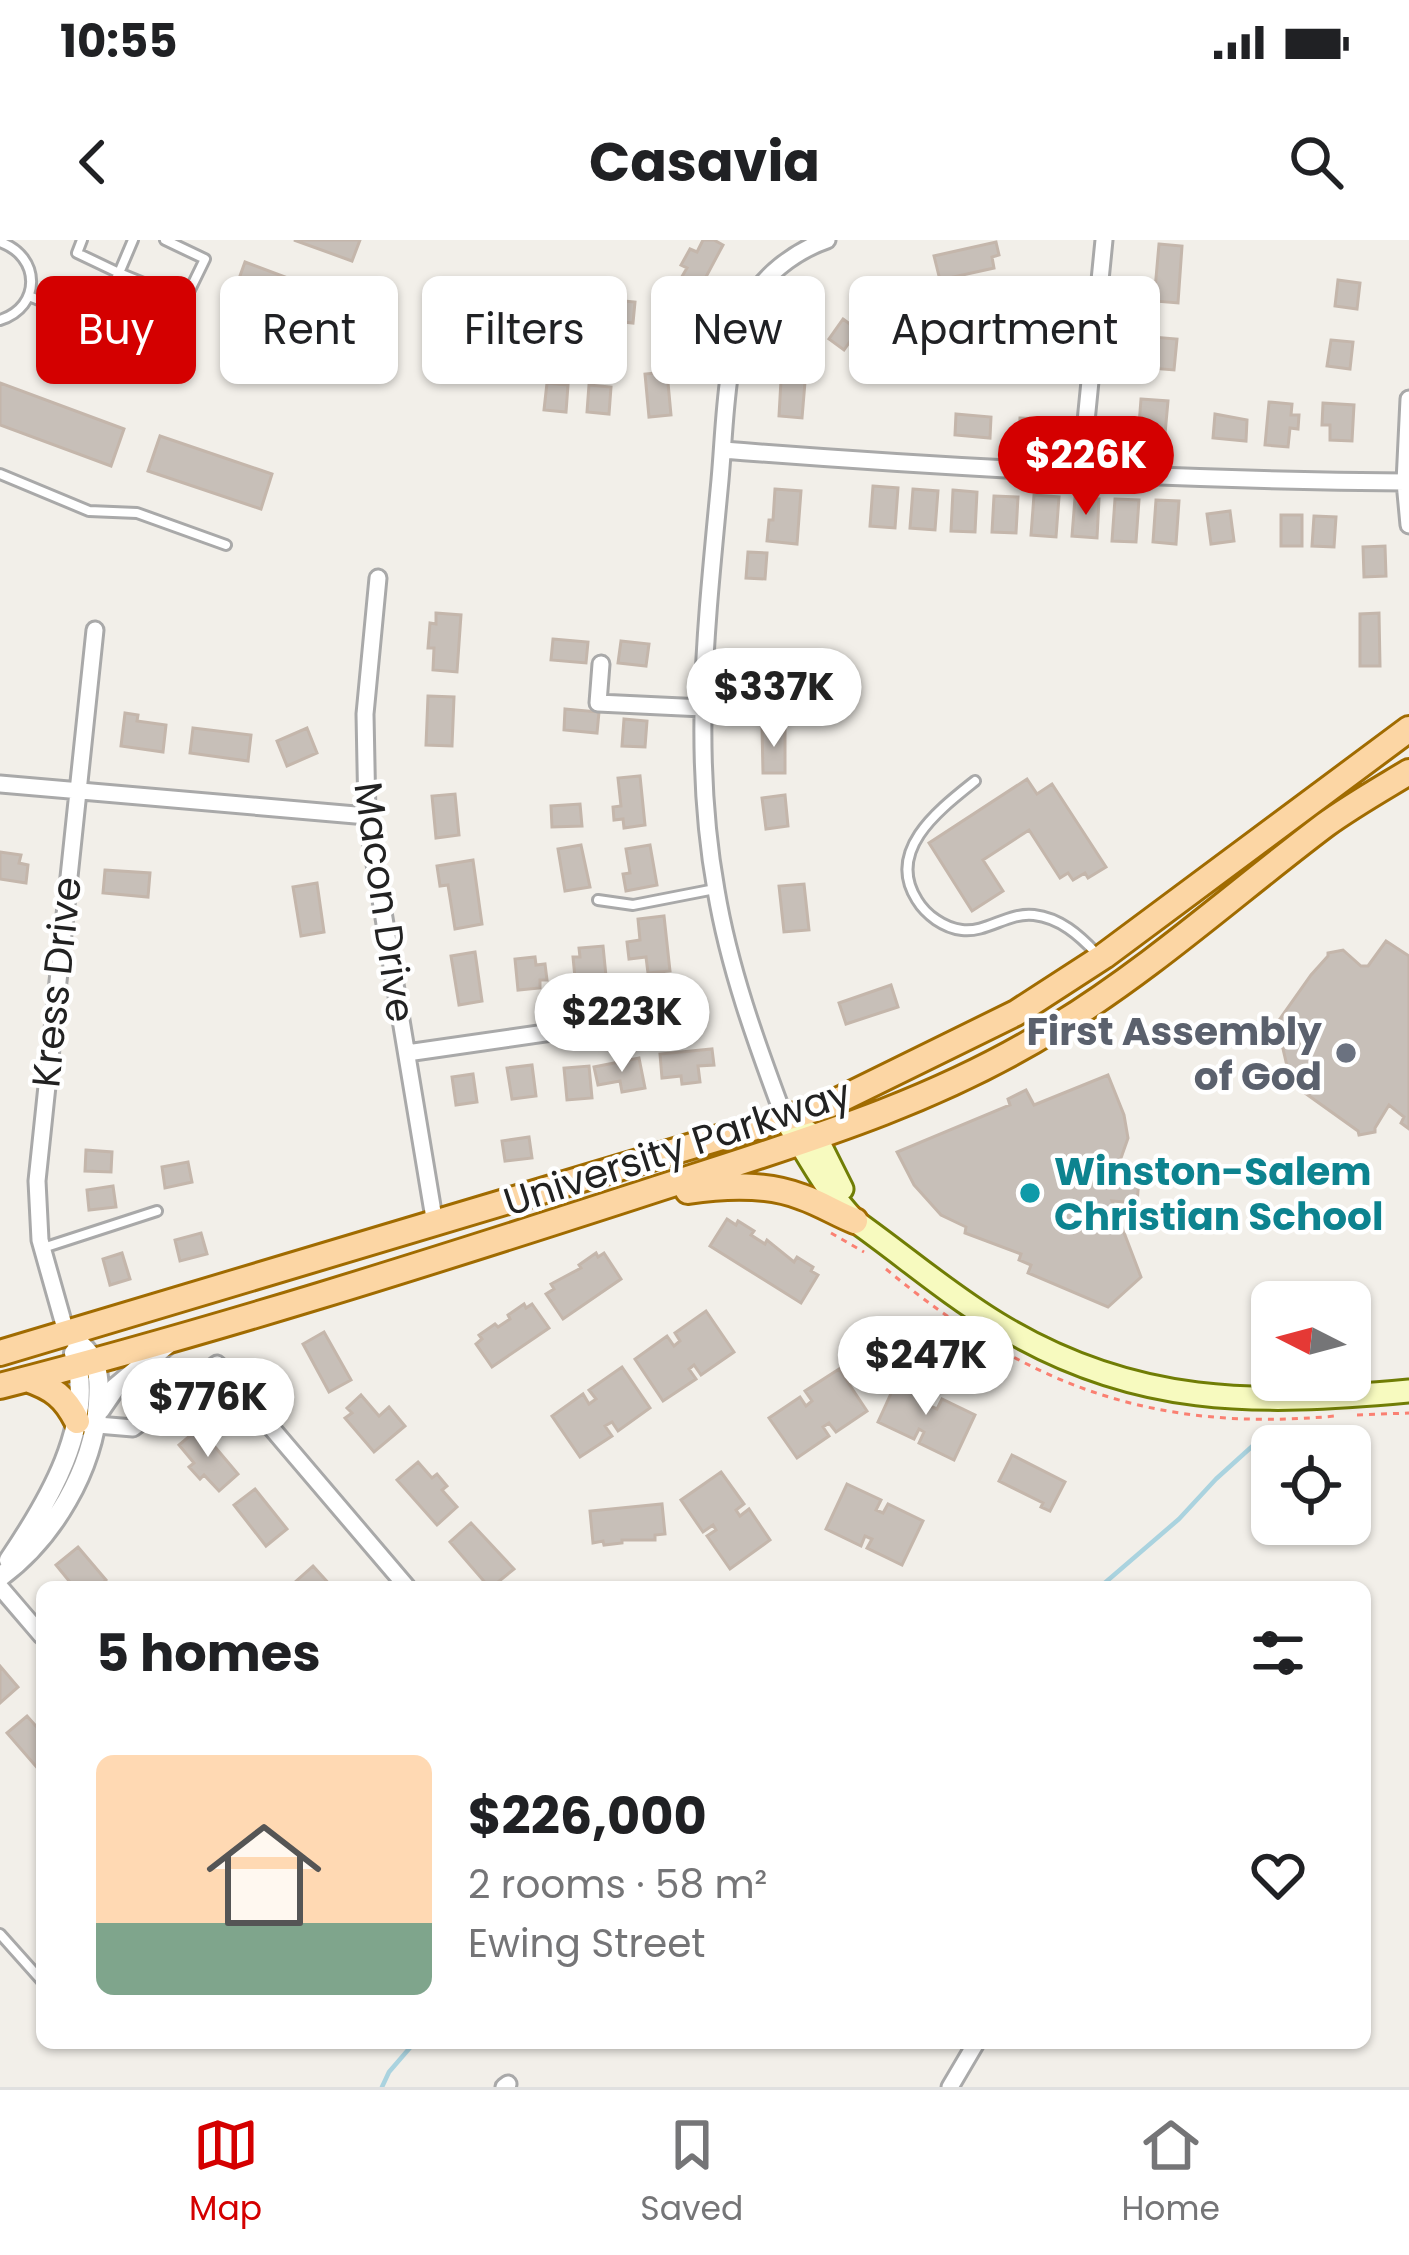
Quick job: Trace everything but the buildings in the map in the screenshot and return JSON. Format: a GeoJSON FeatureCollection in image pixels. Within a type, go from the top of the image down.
{"type":"FeatureCollection","features":[{"type":"Feature","properties":{"kind":"main road","name":"University Parkway"},"geometry":{"type":"LineString","coordinates":[[0,1352],[830,1105],[1016,1013],[1100,959],[1409,729]]}},
{"type":"Feature","properties":{"kind":"main road","name":"University Parkway"},"geometry":{"type":"LineString","coordinates":[[0,1386],[447,1257],[808,1140],[941,1088],[1058,1027],[1155,961],[1328,823],[1409,772]]}},
{"type":"Feature","properties":{"kind":"main road"},"geometry":{"type":"LineString","coordinates":[[784,1117],[808,1140],[889,1245]]}},
{"type":"Feature","properties":{"kind":"main road"},"geometry":{"type":"LineString","coordinates":[[808,1140],[811,1165],[855,1221],[1012,1332],[1085,1367],[1173,1392],[1271,1400],[1409,1391]]}},
{"type":"Feature","properties":{"kind":"main road"},"geometry":{"type":"LineString","coordinates":[[650,1191],[772,1188],[802,1196],[855,1221]]}},
{"type":"Feature","properties":{"kind":"main road"},"geometry":{"type":"LineString","coordinates":[[27,1379],[59,1394],[90,1420]]}},
{"type":"Feature","properties":{"kind":"street"},"geometry":{"type":"LineString","coordinates":[[784,1117],[733,970],[716,889],[701,737],[730,367],[747,307],[767,277],[809,246],[827,240]]}},
{"type":"Feature","properties":{"kind":"street"},"geometry":{"type":"LineString","coordinates":[[1081,472],[1104,240]]}},
{"type":"Feature","properties":{"kind":"street"},"geometry":{"type":"LineString","coordinates":[[1409,399],[1409,525]]}},
{"type":"Feature","properties":{"kind":"street"},"geometry":{"type":"LineString","coordinates":[[723,450],[1276,481],[1406,476]]}},
{"type":"Feature","properties":{"kind":"street","name":"Macon Drive"},"geometry":{"type":"LineString","coordinates":[[378,578],[365,714],[367,816],[435,1224]]}},
{"type":"Feature","properties":{"kind":"street","name":"Kress Drive"},"geometry":{"type":"LineString","coordinates":[[66,1332],[42,1248],[37,1181],[95,630]]}},
{"type":"Feature","properties":{"kind":"street"},"geometry":{"type":"LineString","coordinates":[[602,664],[598,703],[703,707]]}},
{"type":"Feature","properties":{"kind":"street"},"geometry":{"type":"LineString","coordinates":[[0,784],[367,816]]}},
{"type":"Feature","properties":{"kind":"street"},"geometry":{"type":"LineString","coordinates":[[406,1053],[628,1021]]}},
{"type":"Feature","properties":{"kind":"street"},"geometry":{"type":"LineString","coordinates":[[66,1332],[86,1364],[90,1420]]}},
{"type":"Feature","properties":{"kind":"street"},"geometry":{"type":"LineString","coordinates":[[0,1576],[71,1445],[115,1388],[174,1339]]}},
{"type":"Feature","properties":{"kind":"street"},"geometry":{"type":"LineString","coordinates":[[90,1420],[134,1428],[217,1364],[402,1581]]}},
{"type":"Feature","properties":{"kind":"street"},"geometry":{"type":"LineString","coordinates":[[0,1587],[36,1629]]}},
{"type":"Feature","properties":{"kind":"street"},"geometry":{"type":"LineString","coordinates":[[950,2087],[972,2049]]}},
{"type":"Feature","properties":{"kind":"lane"},"geometry":{"type":"LineString","coordinates":[[82,240],[77,253],[184,300],[205,259],[165,240]]}},
{"type":"Feature","properties":{"kind":"lane"},"geometry":{"type":"LineString","coordinates":[[28,296],[86,313],[107,297],[133,240]]}},
{"type":"Feature","properties":{"kind":"lane"},"geometry":{"type":"LineString","coordinates":[[0,242],[17,250],[31,273],[28,296],[20,310],[0,320]]}},
{"type":"Feature","properties":{"kind":"lane"},"geometry":{"type":"LineString","coordinates":[[0,474],[89,511],[137,513],[226,545]]}},
{"type":"Feature","properties":{"kind":"lane"},"geometry":{"type":"LineString","coordinates":[[975,781],[942,806],[912,846],[908,880],[918,902],[935,919],[958,929],[1039,916],[1073,931],[1100,959]]}},
{"type":"Feature","properties":{"kind":"lane"},"geometry":{"type":"LineString","coordinates":[[598,900],[633,904],[716,889]]}},
{"type":"Feature","properties":{"kind":"lane"},"geometry":{"type":"LineString","coordinates":[[42,1248],[157,1211]]}},
{"type":"Feature","properties":{"kind":"lane"},"geometry":{"type":"LineString","coordinates":[[0,1934],[36,1974]]}},
{"type":"Feature","properties":{"kind":"waterway"},"geometry":{"type":"LineString","coordinates":[[1107,1581],[1251,1447]]}},
{"type":"Feature","properties":{"kind":"waterway"},"geometry":{"type":"LineString","coordinates":[[382,2087],[409,2049]]}},
{"type":"Feature","properties":{"kind":"place","name":"First Assembly of God"},"geometry":{"type":"Point","coordinates":[1346,1053]}},
{"type":"Feature","properties":{"kind":"place","name":"Winston-Salem Christian School"},"geometry":{"type":"Point","coordinates":[1030,1193]}}]}
